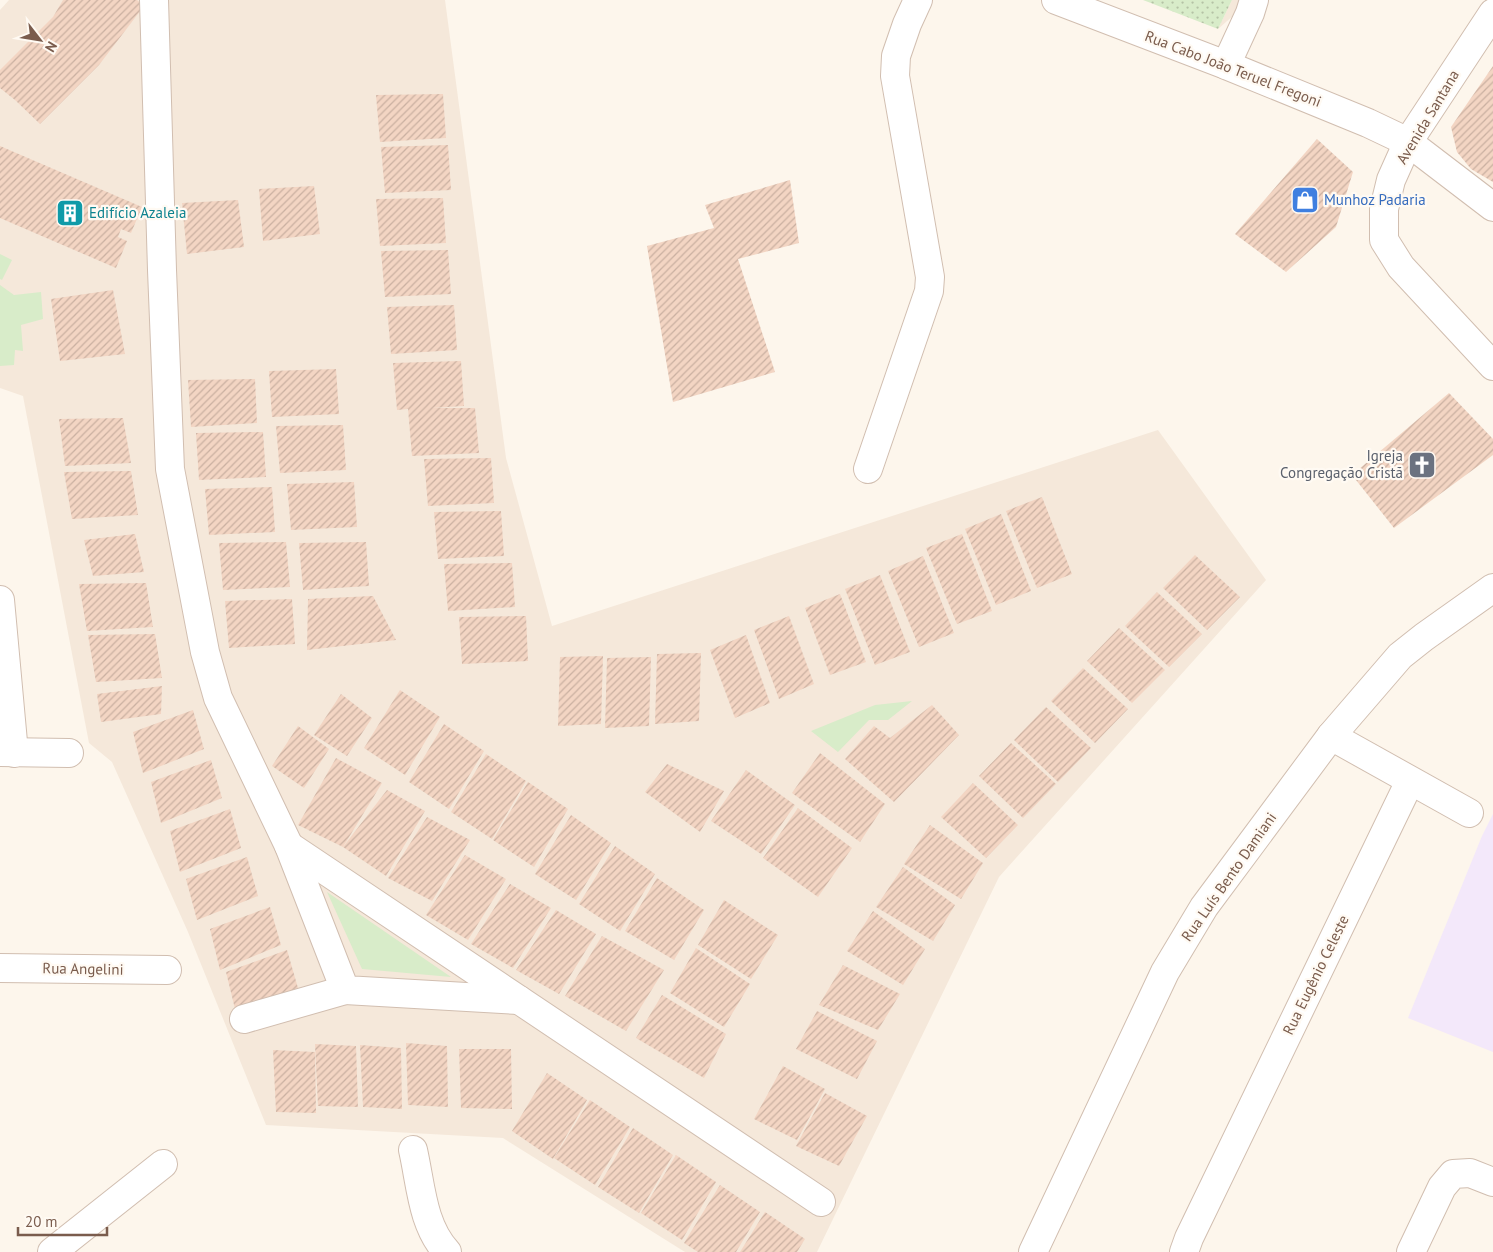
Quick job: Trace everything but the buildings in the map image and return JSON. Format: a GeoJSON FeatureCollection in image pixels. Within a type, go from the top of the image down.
{"type":"FeatureCollection","features":[{"type":"Feature","properties":{"kind":"street"},"geometry":{"type":"LineString","coordinates":[[154,0],[170,469],[205,652],[218,698],[289,846],[345,990]]}},
{"type":"Feature","properties":{"kind":"street"},"geometry":{"type":"LineString","coordinates":[[868,469],[929,291],[930,277],[895,76],[896,56],[918,0]]}},
{"type":"Feature","properties":{"kind":"street","name":"Rua Cabo João Teruel Fregoni"},"geometry":{"type":"LineString","coordinates":[[1056,0],[1085,6],[1368,123],[1408,142],[1493,207]]}},
{"type":"Feature","properties":{"kind":"street"},"geometry":{"type":"LineString","coordinates":[[1226,65],[1254,0]]}},
{"type":"Feature","properties":{"kind":"street","name":"Avenida Santana"},"geometry":{"type":"LineString","coordinates":[[1493,13],[1408,142],[1389,187],[1384,209],[1384,240],[1400,267],[1493,366]]}},
{"type":"Feature","properties":{"kind":"street","name":"Rua Luís Bento Damiani"},"geometry":{"type":"LineString","coordinates":[[1033,1252],[1165,972],[1204,907],[1331,736],[1400,656],[1493,588]]}},
{"type":"Feature","properties":{"kind":"street"},"geometry":{"type":"LineString","coordinates":[[0,600],[7,752],[69,753]]}},
{"type":"Feature","properties":{"kind":"street"},"geometry":{"type":"LineString","coordinates":[[1331,736],[1469,813]]}},
{"type":"Feature","properties":{"kind":"street","name":"Rua Eugênio Celeste"},"geometry":{"type":"LineString","coordinates":[[1184,1252],[1410,781]]}},
{"type":"Feature","properties":{"kind":"street"},"geometry":{"type":"LineString","coordinates":[[289,846],[821,1202]]}},
{"type":"Feature","properties":{"kind":"street","name":"Rua Angelini"},"geometry":{"type":"LineString","coordinates":[[0,968],[167,970]]}},
{"type":"Feature","properties":{"kind":"street"},"geometry":{"type":"LineString","coordinates":[[244,1019],[345,990],[519,1000]]}},
{"type":"Feature","properties":{"kind":"street"},"geometry":{"type":"LineString","coordinates":[[413,1150],[428,1222],[440,1244],[448,1252]]}},
{"type":"Feature","properties":{"kind":"street"},"geometry":{"type":"LineString","coordinates":[[52,1252],[164,1164]]}},
{"type":"Feature","properties":{"kind":"street"},"geometry":{"type":"LineString","coordinates":[[1411,1252],[1442,1187],[1453,1174],[1470,1172],[1493,1182]]}},
{"type":"Feature","properties":{"kind":"shaded area"},"geometry":{"type":"Polygon","coordinates":[[[9,0],[445,0],[506,458],[552,626],[1158,430],[1266,580],[999,877],[817,1252],[685,1252],[503,1138],[266,1125],[188,932],[112,762],[89,743],[23,396],[0,388],[0,10],[9,0]]]}},
{"type":"Feature","properties":{"kind":"shaded area"},"geometry":{"type":"Polygon","coordinates":[[[1232,0],[1251,0],[1218,29],[1232,0]]]}},
{"type":"Feature","properties":{"kind":"shaded area"},"geometry":{"type":"Polygon","coordinates":[[[1493,814],[1493,1052],[1408,1018],[1482,836],[1493,814]]]}},
{"type":"Feature","properties":{"kind":"green space"},"geometry":{"type":"Polygon","coordinates":[[[1143,0],[1232,0],[1218,29],[1143,0]]]}},
{"type":"Feature","properties":{"kind":"green space"},"geometry":{"type":"Polygon","coordinates":[[[0,254],[12,260],[2,280],[0,279],[0,254]]]}},
{"type":"Feature","properties":{"kind":"green space"},"geometry":{"type":"Polygon","coordinates":[[[0,285],[14,295],[41,292],[43,319],[21,325],[23,351],[15,350],[14,365],[0,366],[0,285]]]}},
{"type":"Feature","properties":{"kind":"green space"},"geometry":{"type":"Polygon","coordinates":[[[912,701],[888,720],[869,720],[838,752],[811,731],[875,705],[912,701]]]}},
{"type":"Feature","properties":{"kind":"green space"},"geometry":{"type":"Polygon","coordinates":[[[327,892],[451,977],[362,969],[327,892]]]}},
{"type":"Feature","properties":{"kind":"place","name":"Munhoz Padaria"},"geometry":{"type":"Point","coordinates":[1305,200]}},
{"type":"Feature","properties":{"kind":"place","name":"Edifício Azaleia"},"geometry":{"type":"Point","coordinates":[70,213]}},
{"type":"Feature","properties":{"kind":"place","name":"Igreja Congregação Cristã"},"geometry":{"type":"Point","coordinates":[1422,465]}}]}
